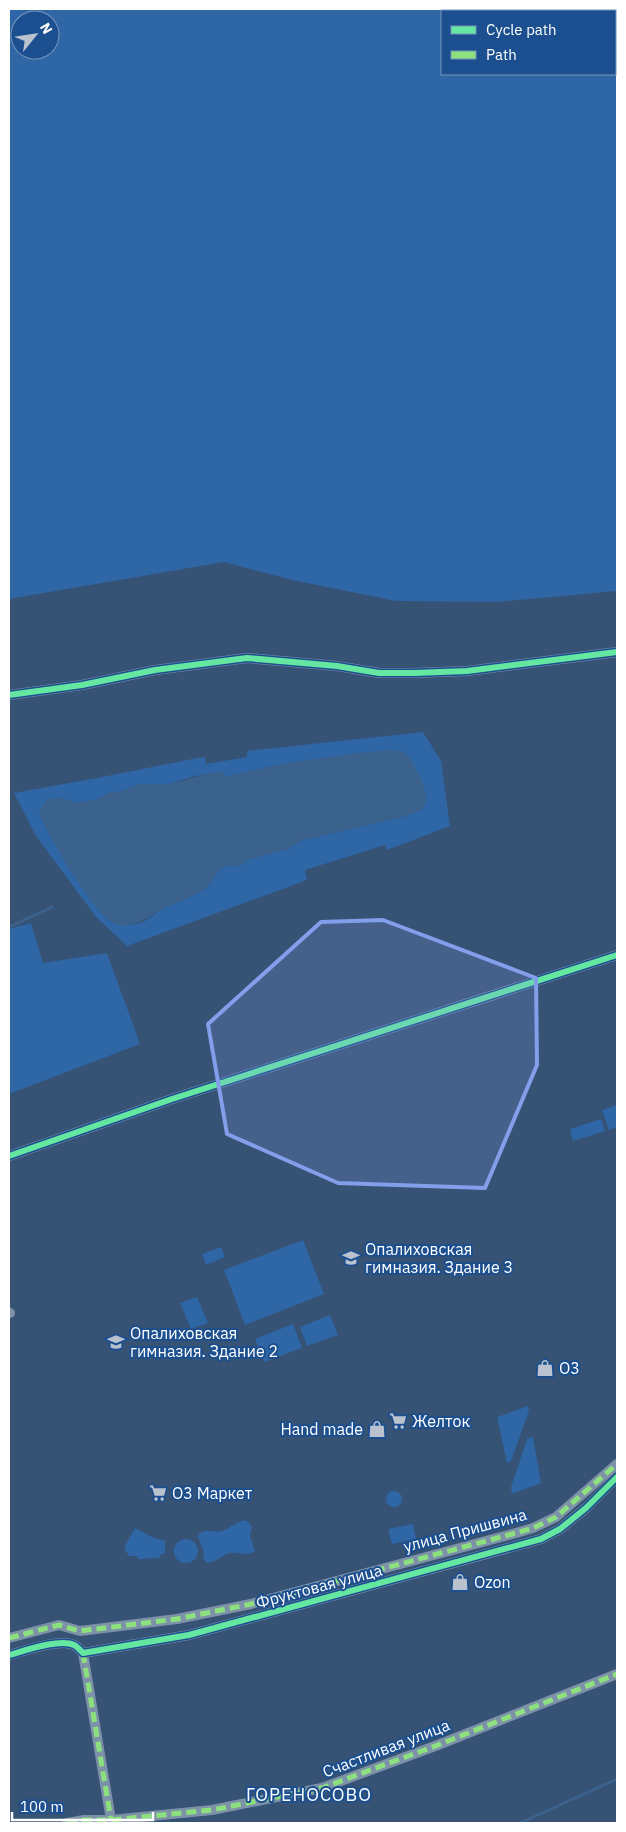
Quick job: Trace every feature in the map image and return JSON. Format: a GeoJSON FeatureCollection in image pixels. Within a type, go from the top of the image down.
{"type":"FeatureCollection","features":[{"type":"Feature","properties":{"kind":"street"},"geometry":{"type":"LineString","coordinates":[[9,695],[82,685],[155,670],[246,658],[337,666],[379,673],[414,674],[467,671],[617,652]]}},
{"type":"Feature","properties":{"kind":"street"},"geometry":{"type":"LineString","coordinates":[[9,1156],[168,1100],[617,955]]}},
{"type":"Feature","properties":{"kind":"street","name":"улица Пришвина"},"geometry":{"type":"LineString","coordinates":[[9,1638],[59,1625],[80,1631],[186,1617],[251,1604],[524,1531],[556,1517],[617,1464]]}},
{"type":"Feature","properties":{"kind":"street","name":"Фруктовая улица"},"geometry":{"type":"LineString","coordinates":[[83,1653],[189,1635],[541,1540],[573,1519],[617,1477]]}},
{"type":"Feature","properties":{"kind":"street"},"geometry":{"type":"LineString","coordinates":[[9,1655],[63,1643],[75,1646],[83,1653],[111,1820]]}},
{"type":"Feature","properties":{"kind":"street","name":"Счастливая улица"},"geometry":{"type":"LineString","coordinates":[[67,1823],[212,1810],[322,1788],[438,1745],[617,1674]]}},
{"type":"Feature","properties":{"kind":"highlighted area"},"geometry":{"type":"Polygon","coordinates":[[[383,920],[536,978],[537,1065],[485,1188],[338,1183],[227,1134],[208,1024],[321,922],[383,920]]]}},
{"type":"Feature","properties":{"kind":"shaded area"},"geometry":{"type":"Polygon","coordinates":[[[9,9],[617,9],[617,591],[497,602],[396,601],[292,580],[224,562],[9,599],[9,9]]]}},
{"type":"Feature","properties":{"kind":"shaded area"},"geometry":{"type":"Polygon","coordinates":[[[423,732],[441,761],[450,826],[387,850],[385,845],[305,870],[307,880],[127,946],[96,917],[36,836],[14,793],[192,759],[205,757],[206,764],[247,757],[247,751],[423,732]],[[317,759],[287,763],[226,777],[223,772],[195,776],[169,784],[141,784],[122,791],[109,793],[96,800],[77,803],[61,798],[39,812],[73,874],[97,907],[117,924],[128,925],[143,922],[166,907],[204,889],[219,870],[226,865],[238,866],[247,860],[287,849],[302,840],[406,816],[425,803],[426,795],[317,759]]]}},
{"type":"Feature","properties":{"kind":"shaded area"},"geometry":{"type":"Polygon","coordinates":[[[392,750],[404,752],[417,772],[426,797],[422,810],[406,816],[302,840],[287,849],[247,860],[238,866],[226,865],[219,870],[204,889],[142,921],[130,925],[117,924],[97,907],[61,856],[39,812],[47,799],[61,798],[77,803],[96,800],[109,793],[122,791],[141,784],[169,784],[215,772],[223,772],[226,777],[287,763],[392,750]]]}},
{"type":"Feature","properties":{"kind":"shaded area"},"geometry":{"type":"Polygon","coordinates":[[[31,923],[43,963],[107,953],[140,1044],[9,1094],[9,929],[31,923]]]}},
{"type":"Feature","properties":{"kind":"shaded area"},"geometry":{"type":"Polygon","coordinates":[[[617,1105],[617,1127],[609,1130],[602,1110],[617,1105]]]}},
{"type":"Feature","properties":{"kind":"shaded area"},"geometry":{"type":"Polygon","coordinates":[[[601,1119],[605,1131],[573,1141],[570,1129],[601,1119]]]}},
{"type":"Feature","properties":{"kind":"shaded area"},"geometry":{"type":"Polygon","coordinates":[[[303,1240],[324,1294],[245,1325],[224,1270],[303,1240]]]}},
{"type":"Feature","properties":{"kind":"shaded area"},"geometry":{"type":"Polygon","coordinates":[[[221,1247],[225,1257],[206,1265],[202,1254],[221,1247]]]}},
{"type":"Feature","properties":{"kind":"shaded area"},"geometry":{"type":"Polygon","coordinates":[[[197,1297],[208,1323],[191,1329],[180,1303],[197,1297]]]}},
{"type":"Feature","properties":{"kind":"shaded area"},"geometry":{"type":"Polygon","coordinates":[[[330,1315],[338,1335],[307,1346],[300,1327],[330,1315]]]}},
{"type":"Feature","properties":{"kind":"shaded area"},"geometry":{"type":"Polygon","coordinates":[[[293,1324],[302,1348],[264,1362],[255,1339],[293,1324]]]}},
{"type":"Feature","properties":{"kind":"shaded area"},"geometry":{"type":"Polygon","coordinates":[[[528,1406],[529,1411],[511,1461],[507,1463],[497,1417],[528,1406]]]}},
{"type":"Feature","properties":{"kind":"shaded area"},"geometry":{"type":"Polygon","coordinates":[[[533,1437],[541,1483],[512,1494],[511,1487],[527,1439],[533,1437]]]}},
{"type":"Feature","properties":{"kind":"shaded area"},"geometry":{"type":"Polygon","coordinates":[[[394,1491],[400,1493],[402,1499],[400,1505],[394,1507],[388,1505],[386,1499],[388,1493],[394,1491]]]}},
{"type":"Feature","properties":{"kind":"shaded area"},"geometry":{"type":"Polygon","coordinates":[[[244,1520],[252,1527],[250,1536],[255,1551],[246,1554],[230,1553],[207,1563],[204,1560],[203,1549],[198,1537],[199,1534],[204,1531],[222,1531],[244,1520]]]}},
{"type":"Feature","properties":{"kind":"shaded area"},"geometry":{"type":"Polygon","coordinates":[[[413,1524],[416,1539],[392,1544],[388,1529],[413,1524]]]}},
{"type":"Feature","properties":{"kind":"shaded area"},"geometry":{"type":"Polygon","coordinates":[[[135,1528],[154,1538],[165,1541],[165,1553],[160,1555],[161,1558],[138,1559],[137,1556],[129,1556],[125,1546],[135,1528]]]}},
{"type":"Feature","properties":{"kind":"shaded area"},"geometry":{"type":"Polygon","coordinates":[[[181,1539],[191,1539],[198,1546],[198,1556],[191,1563],[181,1563],[174,1556],[174,1546],[181,1539]]]}},
{"type":"Feature","properties":{"kind":"waterway"},"geometry":{"type":"LineString","coordinates":[[9,927],[52,907]]}},
{"type":"Feature","properties":{"kind":"waterway"},"geometry":{"type":"LineString","coordinates":[[520,1823],[617,1779]]}},
{"type":"Feature","properties":{"kind":"marked path"},"geometry":{"type":"LineString","coordinates":[[9,1638],[59,1625],[80,1631],[177,1619],[251,1604],[516,1533],[533,1528],[556,1517],[617,1464]]}},
{"type":"Feature","properties":{"kind":"marked path"},"geometry":{"type":"LineString","coordinates":[[83,1653],[111,1820]]}},
{"type":"Feature","properties":{"kind":"marked path"},"geometry":{"type":"LineString","coordinates":[[67,1823],[212,1810],[322,1788],[438,1745],[617,1674]]}},
{"type":"Feature","properties":{"kind":"cycle path"},"geometry":{"type":"LineString","coordinates":[[9,695],[82,685],[155,670],[247,658],[337,666],[379,673],[414,673],[467,671],[617,652]]}},
{"type":"Feature","properties":{"kind":"cycle path"},"geometry":{"type":"LineString","coordinates":[[9,1156],[172,1099],[617,955]]}},
{"type":"Feature","properties":{"kind":"cycle path"},"geometry":{"type":"LineString","coordinates":[[9,1655],[51,1644],[68,1643],[74,1645],[83,1653],[189,1635],[541,1539],[560,1529],[586,1508],[617,1477]]}},
{"type":"Feature","properties":{"kind":"place","name":"Опалиховская гимназия. Здание 3"},"geometry":{"type":"Point","coordinates":[351,1258]}},
{"type":"Feature","properties":{"kind":"place","name":"Опалиховская гимназия. Здание 2"},"geometry":{"type":"Point","coordinates":[116,1342]}},
{"type":"Feature","properties":{"kind":"place","name":"О3"},"geometry":{"type":"Point","coordinates":[545,1368]}},
{"type":"Feature","properties":{"kind":"place","name":"Желток"},"geometry":{"type":"Point","coordinates":[398,1421]}},
{"type":"Feature","properties":{"kind":"place","name":"Hand made"},"geometry":{"type":"Point","coordinates":[377,1429]}},
{"type":"Feature","properties":{"kind":"place","name":"О3 Маркет"},"geometry":{"type":"Point","coordinates":[158,1493]}},
{"type":"Feature","properties":{"kind":"place","name":"Ozon"},"geometry":{"type":"Point","coordinates":[460,1582]}},
{"type":"Feature","properties":{"kind":"district","name":"ГОРЕНОСОВО"},"geometry":{"type":"Point","coordinates":[309,1795]}}]}
